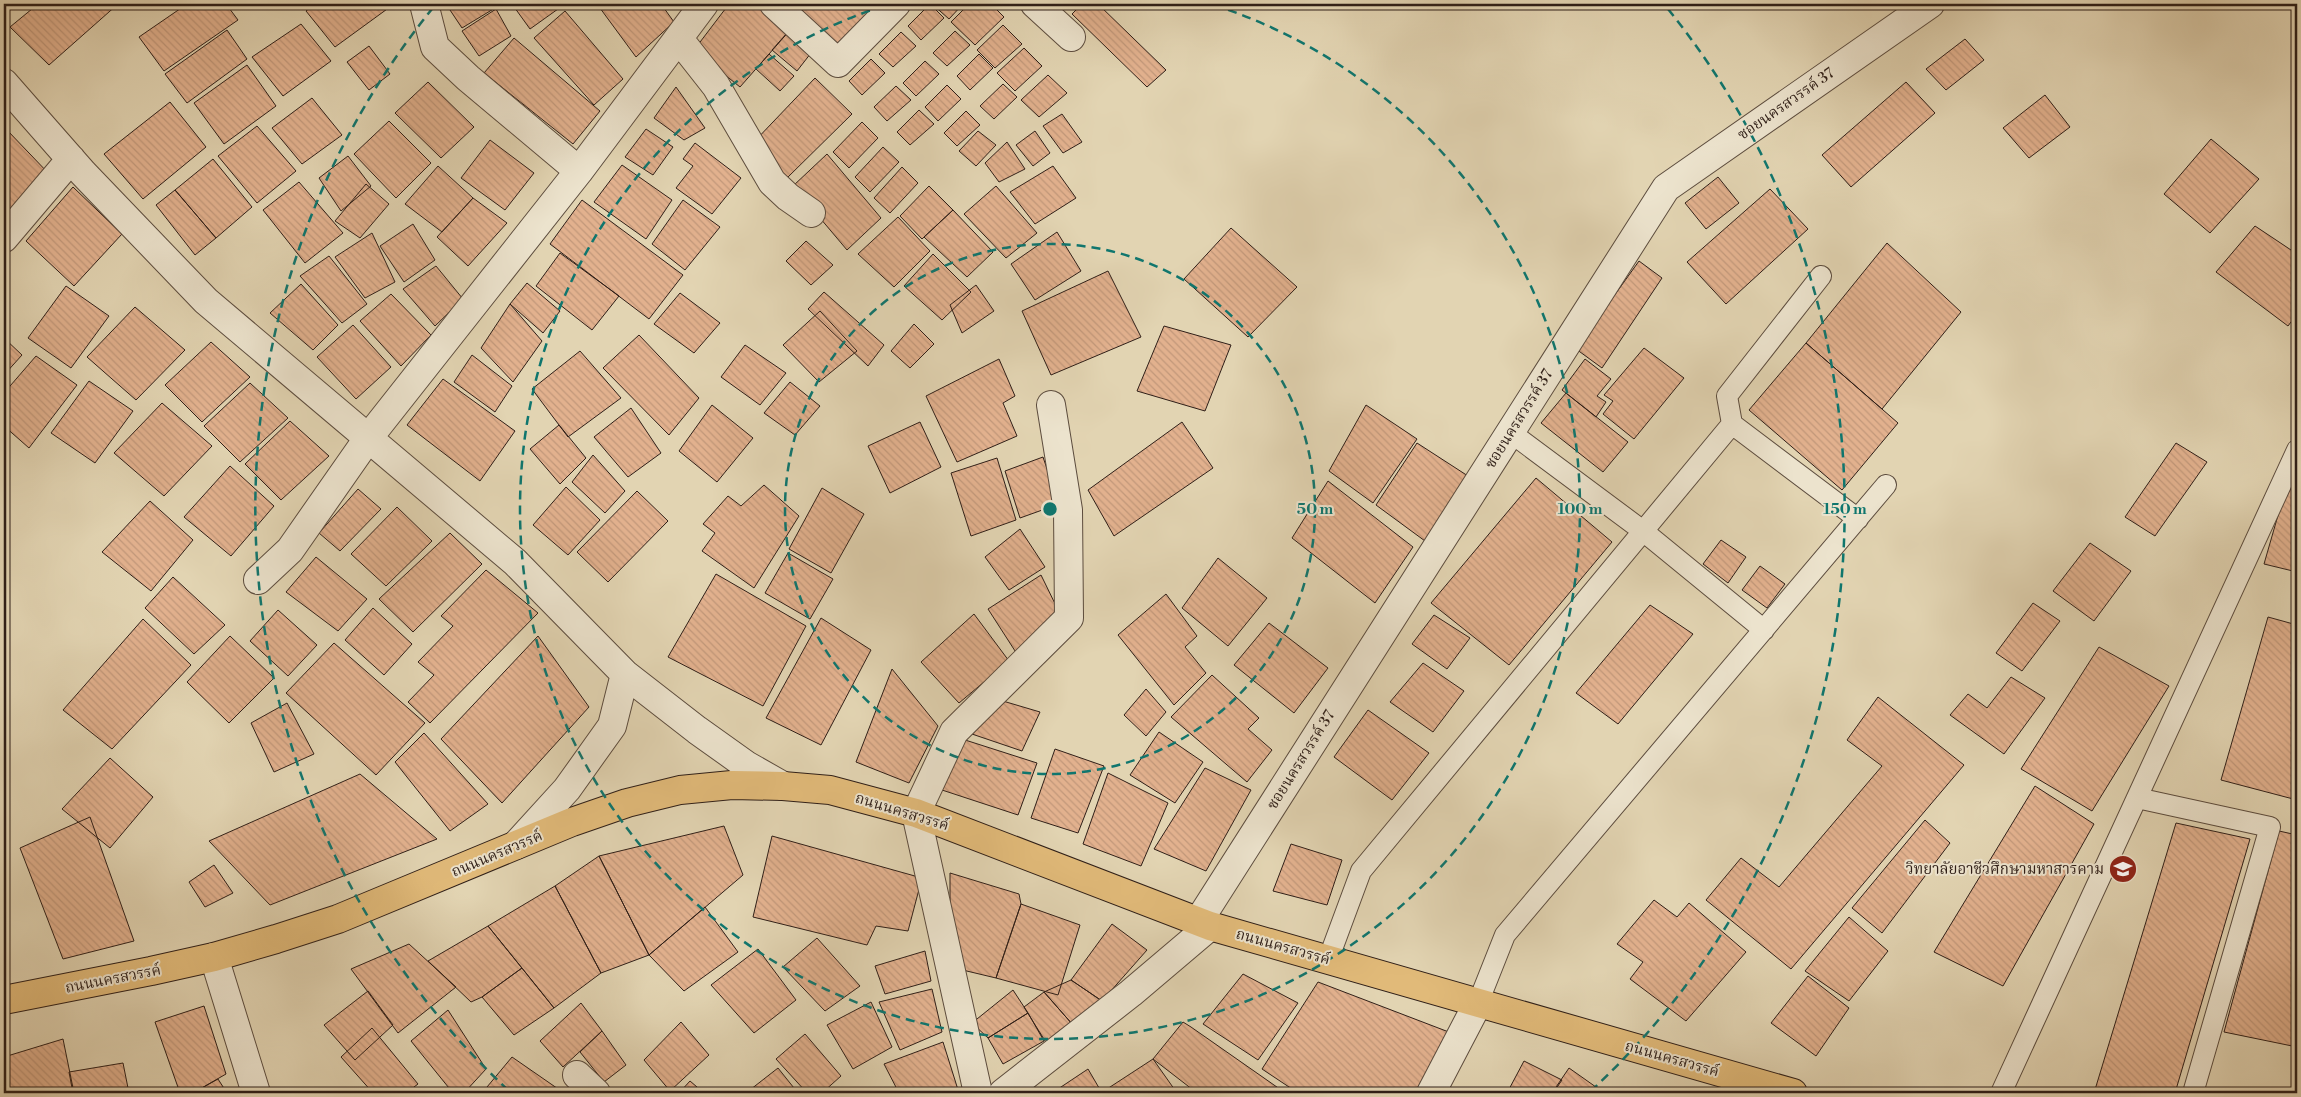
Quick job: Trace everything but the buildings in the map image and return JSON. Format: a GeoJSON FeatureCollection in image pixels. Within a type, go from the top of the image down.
{"type":"FeatureCollection","features":[{"type":"Feature","properties":{"kind":"main road","name":"ถนนนครสวรรค์"},"geometry":{"type":"LineString","coordinates":[[4,1000],[214,957],[338,919],[581,818],[626,803],[680,790],[732,785],[783,786],[830,790],[916,813],[1204,924],[1793,1093]]}},
{"type":"Feature","properties":{"kind":"street"},"geometry":{"type":"LineString","coordinates":[[424,4],[435,47],[468,78],[579,171]]}},
{"type":"Feature","properties":{"kind":"street"},"geometry":{"type":"LineString","coordinates":[[258,580],[290,550],[369,438],[579,171],[704,4]]}},
{"type":"Feature","properties":{"kind":"street"},"geometry":{"type":"LineString","coordinates":[[774,4],[838,63],[896,4]]}},
{"type":"Feature","properties":{"kind":"street"},"geometry":{"type":"LineString","coordinates":[[1035,4],[1071,37]]}},
{"type":"Feature","properties":{"kind":"street","name":"ซอยนครสวรรค์ 37"},"geometry":{"type":"LineString","coordinates":[[1003,1093],[1131,993],[1204,924],[1510,432],[1666,188],[1930,4]]}},
{"type":"Feature","properties":{"kind":"street"},"geometry":{"type":"LineString","coordinates":[[679,39],[716,86],[772,182],[788,197],[811,213]]}},
{"type":"Feature","properties":{"kind":"street"},"geometry":{"type":"LineString","coordinates":[[4,83],[71,159],[206,301],[515,562],[625,674],[729,754],[783,786]]}},
{"type":"Feature","properties":{"kind":"street"},"geometry":{"type":"LineString","coordinates":[[4,238],[71,159]]}},
{"type":"Feature","properties":{"kind":"street"},"geometry":{"type":"LineString","coordinates":[[978,1093],[916,813],[954,732],[1069,618],[1068,510],[1051,405]]}},
{"type":"Feature","properties":{"kind":"street"},"geometry":{"type":"LineString","coordinates":[[516,846],[567,789],[612,726],[625,674]]}},
{"type":"Feature","properties":{"kind":"street"},"geometry":{"type":"LineString","coordinates":[[214,957],[256,1093]]}},
{"type":"Feature","properties":{"kind":"street"},"geometry":{"type":"LineString","coordinates":[[1431,1093],[1478,1003]]}},
{"type":"Feature","properties":{"kind":"street"},"geometry":{"type":"LineString","coordinates":[[577,1075],[596,1093]]}},
{"type":"Feature","properties":{"kind":"lane"},"geometry":{"type":"LineString","coordinates":[[1821,276],[1727,396],[1732,424],[1858,519]]}},
{"type":"Feature","properties":{"kind":"lane"},"geometry":{"type":"LineString","coordinates":[[1328,960],[1361,871],[1732,424]]}},
{"type":"Feature","properties":{"kind":"lane"},"geometry":{"type":"LineString","coordinates":[[1510,432],[1643,531],[1764,630]]}},
{"type":"Feature","properties":{"kind":"lane"},"geometry":{"type":"LineString","coordinates":[[2001,1093],[2297,450]]}},
{"type":"Feature","properties":{"kind":"lane"},"geometry":{"type":"LineString","coordinates":[[1478,1003],[1505,935],[1886,485]]}},
{"type":"Feature","properties":{"kind":"lane"},"geometry":{"type":"LineString","coordinates":[[2136,798],[2270,827],[2193,1093]]}},
{"type":"Feature","properties":{"kind":"place","name":"วิทยาลัยอาชีวศึกษามหาสารคาม"},"geometry":{"type":"Point","coordinates":[2123,869]}}]}
